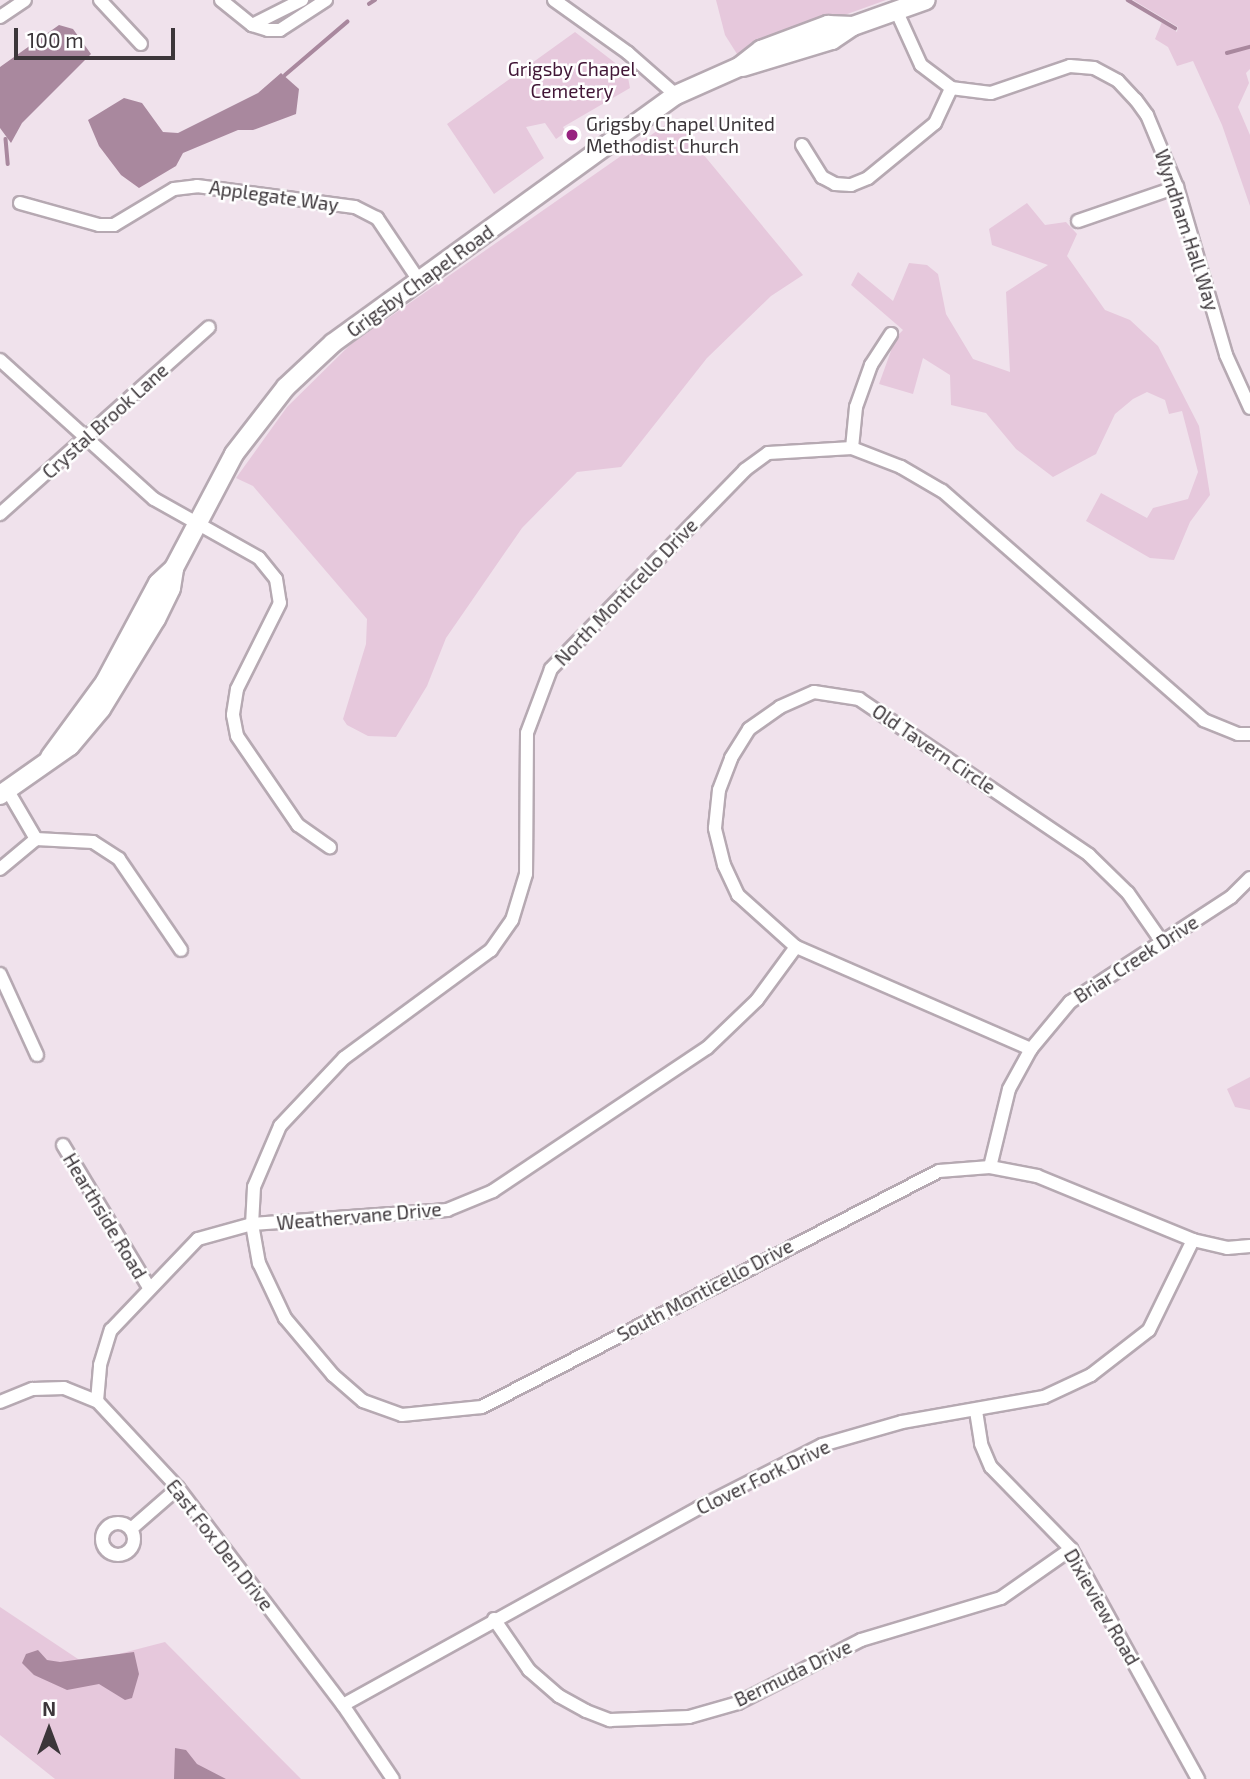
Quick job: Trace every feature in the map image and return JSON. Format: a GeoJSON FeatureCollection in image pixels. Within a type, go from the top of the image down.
{"type":"FeatureCollection","features":[{"type":"Feature","properties":{"kind":"street"},"geometry":{"type":"LineString","coordinates":[[0,17],[25,0]]}},
{"type":"Feature","properties":{"kind":"street"},"geometry":{"type":"LineString","coordinates":[[100,0],[141,44]]}},
{"type":"Feature","properties":{"kind":"street"},"geometry":{"type":"LineString","coordinates":[[221,0],[252,25],[280,30],[326,0]]}},
{"type":"Feature","properties":{"kind":"street"},"geometry":{"type":"LineString","coordinates":[[252,25],[302,0]]}},
{"type":"Feature","properties":{"kind":"street"},"geometry":{"type":"LineString","coordinates":[[554,0],[628,53],[677,95]]}},
{"type":"Feature","properties":{"kind":"street","name":"Grigsby Chapel Road"},"geometry":{"type":"LineString","coordinates":[[4,793],[50,757],[70,746],[115,691],[171,588],[174,568],[233,454],[286,387],[333,344],[677,95],[739,67],[832,40],[853,26],[926,0]]}},
{"type":"Feature","properties":{"kind":"street"},"geometry":{"type":"LineString","coordinates":[[802,145],[822,177],[835,184],[851,185],[868,178],[935,123],[951,88],[921,65],[896,9]]}},
{"type":"Feature","properties":{"kind":"street","name":"Wyndham Hall Way"},"geometry":{"type":"LineString","coordinates":[[951,88],[991,93],[1070,66],[1094,68],[1118,80],[1147,115],[1177,187],[1226,355],[1250,408]]}},
{"type":"Feature","properties":{"kind":"street","name":"Applegate Way"},"geometry":{"type":"LineString","coordinates":[[20,203],[99,225],[114,225],[174,189],[197,186],[355,207],[377,218],[420,282]]}},
{"type":"Feature","properties":{"kind":"street"},"geometry":{"type":"LineString","coordinates":[[1078,221],[1177,187]]}},
{"type":"Feature","properties":{"kind":"street","name":"Crystal Brook Lane"},"geometry":{"type":"LineString","coordinates":[[0,514],[209,327]]}},
{"type":"Feature","properties":{"kind":"street"},"geometry":{"type":"LineString","coordinates":[[852,448],[856,407],[871,365],[891,334]]}},
{"type":"Feature","properties":{"kind":"street"},"geometry":{"type":"LineString","coordinates":[[0,360],[154,499],[259,558],[276,579],[280,603],[237,689],[233,715],[237,736],[298,825],[330,847]]}},
{"type":"Feature","properties":{"kind":"street","name":"North Monticello Drive"},"geometry":{"type":"LineString","coordinates":[[251,1224],[254,1188],[266,1151],[288,1116],[344,1058],[491,950],[512,920],[526,874],[527,733],[551,669],[745,470],[768,453],[852,448],[901,467],[942,491],[1204,720],[1238,734],[1250,734]]}},
{"type":"Feature","properties":{"kind":"street","name":"Old Tavern Circle"},"geometry":{"type":"LineString","coordinates":[[1031,1049],[796,947],[738,895],[724,865],[715,828],[719,790],[730,758],[749,729],[780,707],[814,692],[859,699],[1089,855],[1128,893],[1162,942]]}},
{"type":"Feature","properties":{"kind":"street"},"geometry":{"type":"LineString","coordinates":[[4,793],[36,839]]}},
{"type":"Feature","properties":{"kind":"street"},"geometry":{"type":"LineString","coordinates":[[0,869],[36,839],[93,842],[119,859],[181,950]]}},
{"type":"Feature","properties":{"kind":"street","name":"Briar Creek Drive"},"geometry":{"type":"LineString","coordinates":[[990,1167],[1009,1089],[1031,1049],[1070,1002],[1231,897],[1250,877]]}},
{"type":"Feature","properties":{"kind":"street","name":"Weathervane Drive"},"geometry":{"type":"LineString","coordinates":[[97,1401],[100,1365],[111,1329],[148,1286],[198,1238],[251,1224],[447,1210],[493,1191],[706,1048],[757,1000],[796,947]]}},
{"type":"Feature","properties":{"kind":"street"},"geometry":{"type":"LineString","coordinates":[[0,974],[37,1055]]}},
{"type":"Feature","properties":{"kind":"street","name":"Hearthside Road"},"geometry":{"type":"LineString","coordinates":[[63,1145],[148,1286]]}},
{"type":"Feature","properties":{"kind":"street","name":"South Monticello Drive"},"geometry":{"type":"LineString","coordinates":[[251,1224],[259,1263],[285,1318],[333,1375],[363,1401],[402,1415],[450,1413],[482,1407],[893,1191],[939,1171],[990,1167],[1037,1176],[1192,1240],[1227,1248],[1250,1246]]}},
{"type":"Feature","properties":{"kind":"street","name":"Clover Fork Drive"},"geometry":{"type":"LineString","coordinates":[[343,1705],[494,1619],[822,1445],[902,1422],[1044,1397],[1091,1375],[1149,1331],[1192,1240]]}},
{"type":"Feature","properties":{"kind":"street","name":"East Fox Den Drive"},"geometry":{"type":"LineString","coordinates":[[0,1402],[33,1389],[64,1388],[97,1401],[178,1488],[343,1705],[393,1779]]}},
{"type":"Feature","properties":{"kind":"street","name":"Dixieview Road"},"geometry":{"type":"LineString","coordinates":[[976,1411],[981,1444],[991,1467],[1071,1549],[1198,1779]]}},
{"type":"Feature","properties":{"kind":"street"},"geometry":{"type":"LineString","coordinates":[[131,1529],[178,1488]]}},
{"type":"Feature","properties":{"kind":"street","name":"Bermuda Drive"},"geometry":{"type":"LineString","coordinates":[[494,1619],[529,1670],[559,1696],[586,1711],[610,1720],[689,1717],[761,1693],[860,1640],[1001,1598],[1071,1549]]}},
{"type":"Feature","properties":{"kind":"green space"},"geometry":{"type":"Polygon","coordinates":[[[716,0],[886,0],[737,54],[725,35],[716,0]]]}},
{"type":"Feature","properties":{"kind":"green space"},"geometry":{"type":"Polygon","coordinates":[[[1133,0],[1250,0],[1250,69],[1246,73],[1249,83],[1238,107],[1250,135],[1250,206],[1222,125],[1193,61],[1177,66],[1168,47],[1155,39],[1162,22],[1177,32],[1178,27],[1133,0]]]}},
{"type":"Feature","properties":{"kind":"green space","name":"Grigsby Chapel Cemetery"},"geometry":{"type":"Polygon","coordinates":[[[575,32],[627,72],[630,88],[563,127],[566,132],[556,139],[545,123],[526,127],[544,158],[494,194],[447,124],[575,32]]]}},
{"type":"Feature","properties":{"kind":"green space"},"geometry":{"type":"Polygon","coordinates":[[[674,119],[803,275],[771,296],[707,358],[621,467],[577,472],[522,528],[446,638],[427,686],[396,737],[368,736],[347,725],[343,719],[366,644],[367,619],[253,486],[236,478],[287,407],[351,344],[674,119]]]}},
{"type":"Feature","properties":{"kind":"green space"},"geometry":{"type":"Polygon","coordinates":[[[1027,203],[1045,225],[1066,222],[1077,234],[1067,256],[1105,310],[1130,320],[1158,346],[1199,426],[1210,495],[1190,522],[1174,560],[1150,558],[1086,521],[1101,493],[1147,518],[1153,508],[1188,499],[1198,472],[1182,411],[1169,414],[1165,400],[1147,392],[1133,399],[1115,414],[1096,454],[1053,477],[1016,449],[986,413],[951,405],[950,375],[923,358],[913,394],[879,384],[896,337],[903,330],[851,285],[858,272],[893,301],[909,263],[927,265],[938,274],[946,314],[973,359],[1010,372],[1006,292],[1048,265],[992,245],[989,229],[1027,203]]]}},
{"type":"Feature","properties":{"kind":"green space"},"geometry":{"type":"Polygon","coordinates":[[[1250,1077],[1250,1110],[1235,1107],[1227,1089],[1250,1077]]]}},
{"type":"Feature","properties":{"kind":"green space"},"geometry":{"type":"Polygon","coordinates":[[[0,1607],[84,1663],[165,1642],[301,1779],[55,1779],[0,1735],[0,1607]]]}},
{"type":"Feature","properties":{"kind":"shaded area"},"geometry":{"type":"Polygon","coordinates":[[[59,25],[73,29],[91,54],[22,123],[11,143],[0,128],[0,67],[59,25]]]}},
{"type":"Feature","properties":{"kind":"shaded area"},"geometry":{"type":"Polygon","coordinates":[[[281,73],[299,89],[296,114],[253,130],[238,130],[183,153],[176,166],[139,188],[121,175],[99,146],[88,120],[124,98],[142,103],[163,132],[178,133],[258,93],[281,73]]]}},
{"type":"Feature","properties":{"kind":"shaded area"},"geometry":{"type":"Polygon","coordinates":[[[38,1650],[47,1660],[60,1662],[134,1652],[139,1674],[132,1698],[125,1700],[99,1684],[67,1690],[34,1675],[22,1663],[26,1654],[38,1650]]]}},
{"type":"Feature","properties":{"kind":"shaded area"},"geometry":{"type":"Polygon","coordinates":[[[175,1748],[186,1750],[197,1764],[226,1779],[174,1779],[175,1748]]]}},
{"type":"Feature","properties":{"kind":"waterway"},"geometry":{"type":"LineString","coordinates":[[369,4],[375,0]]}},
{"type":"Feature","properties":{"kind":"waterway"},"geometry":{"type":"LineString","coordinates":[[1128,0],[1175,28]]}},
{"type":"Feature","properties":{"kind":"waterway"},"geometry":{"type":"LineString","coordinates":[[285,75],[347,22]]}},
{"type":"Feature","properties":{"kind":"waterway"},"geometry":{"type":"LineString","coordinates":[[1227,53],[1250,47]]}},
{"type":"Feature","properties":{"kind":"waterway"},"geometry":{"type":"LineString","coordinates":[[6,139],[8,164]]}},
{"type":"Feature","properties":{"kind":"place","name":"Grigsby Chapel United Methodist Church"},"geometry":{"type":"Point","coordinates":[572,135]}}]}
